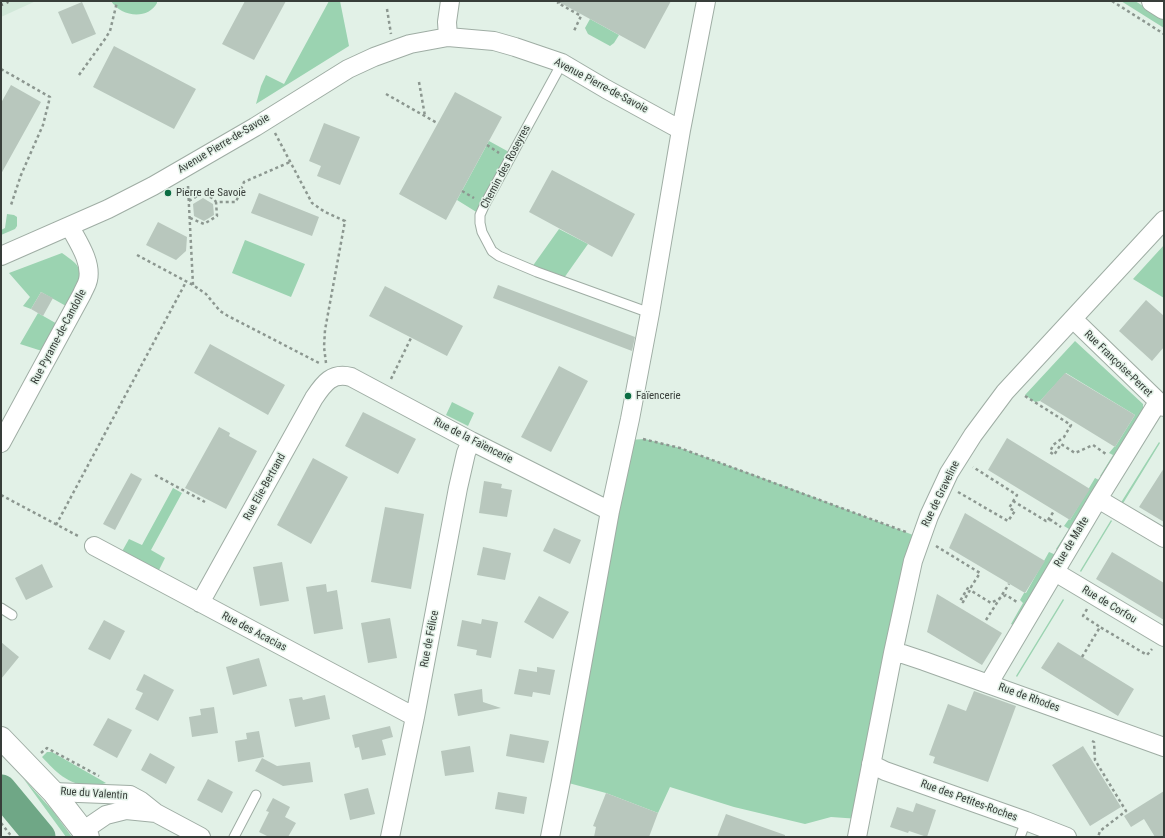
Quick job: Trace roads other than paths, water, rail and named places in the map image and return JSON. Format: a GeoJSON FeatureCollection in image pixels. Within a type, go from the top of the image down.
{"type":"FeatureCollection","features":[{"type":"Feature","properties":{"kind":"main road"},"geometry":{"type":"LineString","coordinates":[[1153,1],[1164,8]]}},
{"type":"Feature","properties":{"kind":"main road","name":"Rue du Valentin"},"geometry":{"type":"LineString","coordinates":[[1,738],[53,792]]}},
{"type":"Feature","properties":{"kind":"main road"},"geometry":{"type":"LineString","coordinates":[[53,792],[86,833]]}},
{"type":"Feature","properties":{"kind":"street"},"geometry":{"type":"LineString","coordinates":[[448,37],[447,22],[450,1]]}},
{"type":"Feature","properties":{"kind":"street"},"geometry":{"type":"LineString","coordinates":[[550,837],[562,781],[610,511],[630,419],[650,312],[681,130],[706,1]]}},
{"type":"Feature","properties":{"kind":"street","name":"Avenue Pierre-de-Savoie"},"geometry":{"type":"LineString","coordinates":[[1,256],[108,210],[153,186],[255,127],[348,69],[374,57],[410,44],[448,37],[494,41],[515,47],[562,63],[681,130]]}},
{"type":"Feature","properties":{"kind":"street","name":"Rue de Graveline"},"geometry":{"type":"LineString","coordinates":[[856,837],[913,561],[929,516],[949,473],[973,435],[1005,392],[1164,220]]}},
{"type":"Feature","properties":{"kind":"street","name":"Rue Pyrame-de-Candolle"},"geometry":{"type":"LineString","coordinates":[[1,443],[82,294],[88,278],[89,270],[86,259],[70,227]]}},
{"type":"Feature","properties":{"kind":"street","name":"Rue Françoise-Perret"},"geometry":{"type":"LineString","coordinates":[[1072,319],[1161,405]]}},
{"type":"Feature","properties":{"kind":"street","name":"Rue de la Faïencerie"},"geometry":{"type":"LineString","coordinates":[[334,376],[342,375],[351,377],[472,441],[610,511]]}},
{"type":"Feature","properties":{"kind":"street","name":"Rue Elie-Bertrand"},"geometry":{"type":"LineString","coordinates":[[200,603],[314,398],[324,385],[334,376]]}},
{"type":"Feature","properties":{"kind":"street","name":"Rue de Malte"},"geometry":{"type":"LineString","coordinates":[[989,683],[1098,499],[1161,405]]}},
{"type":"Feature","properties":{"kind":"street","name":"Rue de Félice"},"geometry":{"type":"LineString","coordinates":[[390,837],[415,717],[458,488],[466,452],[472,441]]}},
{"type":"Feature","properties":{"kind":"street"},"geometry":{"type":"LineString","coordinates":[[1098,499],[1164,538]]}},
{"type":"Feature","properties":{"kind":"street","name":"Rue des Acacias"},"geometry":{"type":"LineString","coordinates":[[94,546],[415,717]]}},
{"type":"Feature","properties":{"kind":"street","name":"Rue de Corfou"},"geometry":{"type":"LineString","coordinates":[[1055,572],[1159,642]]}},
{"type":"Feature","properties":{"kind":"street","name":"Rue de Rhodes"},"geometry":{"type":"LineString","coordinates":[[893,653],[903,654],[989,683],[1164,747]]}},
{"type":"Feature","properties":{"kind":"street","name":"Rue des Petites-Roches"},"geometry":{"type":"LineString","coordinates":[[871,764],[1023,829],[1067,837]]}},
{"type":"Feature","properties":{"kind":"street","name":"Rue du Valentin"},"geometry":{"type":"LineString","coordinates":[[53,792],[130,795],[141,801],[156,813],[201,837]]}},
{"type":"Feature","properties":{"kind":"street","name":"Rue du Valentin"},"geometry":{"type":"LineString","coordinates":[[86,833],[106,815],[126,810],[156,813]]}},
{"type":"Feature","properties":{"kind":"lane","name":"Chemin des Roseyres"},"geometry":{"type":"LineString","coordinates":[[562,63],[485,204],[480,215],[482,232],[492,251],[499,256],[537,272],[650,312]]}},
{"type":"Feature","properties":{"kind":"lane"},"geometry":{"type":"LineString","coordinates":[[1,608],[12,615]]}},
{"type":"Feature","properties":{"kind":"lane"},"geometry":{"type":"LineString","coordinates":[[234,837],[256,795]]}},
{"type":"Feature","properties":{"kind":"waterway"},"geometry":{"type":"LineString","coordinates":[[1,790],[40,837]]}},
{"type":"Feature","properties":{"kind":"railway"},"geometry":{"type":"LineString","coordinates":[[1,5],[10,1]]}},
{"type":"Feature","properties":{"kind":"place","name":"Pierre de Savoie"},"geometry":{"type":"Point","coordinates":[168,193]}},
{"type":"Feature","properties":{"kind":"place","name":"Faïencerie"},"geometry":{"type":"Point","coordinates":[628,396]}}]}
